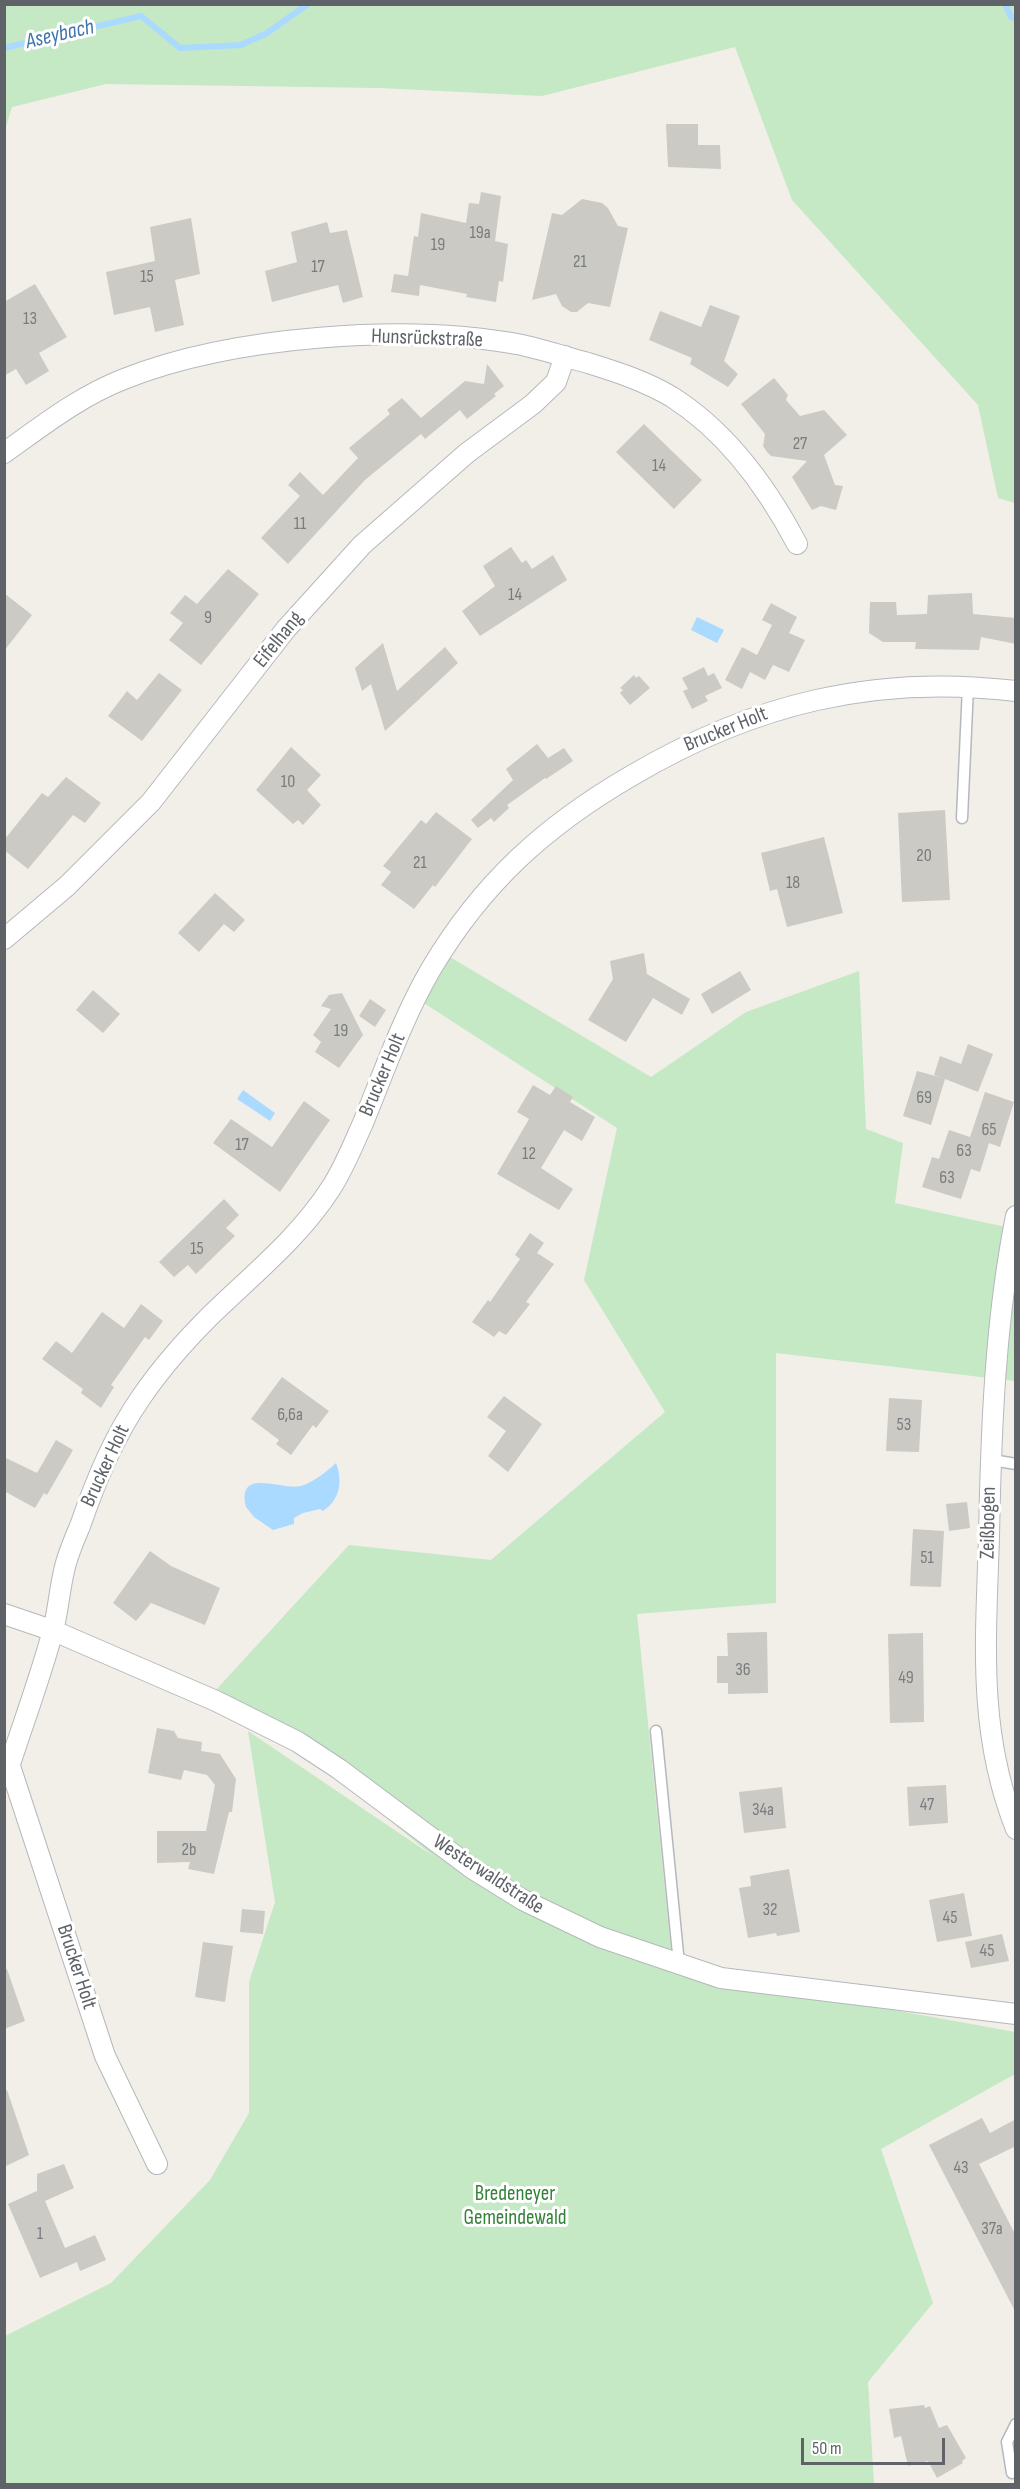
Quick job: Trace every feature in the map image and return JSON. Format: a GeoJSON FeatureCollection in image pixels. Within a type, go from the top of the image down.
{"type":"FeatureCollection","features":[{"type":"Feature","properties":{"kind":"street","name":"Hunsrückstraße"},"geometry":{"type":"LineString","coordinates":[[4,453],[61,413],[121,380],[162,365],[223,351],[321,339],[400,336],[435,336],[522,345],[640,380],[672,397],[697,415],[746,464],[783,518],[797,544]]}},
{"type":"Feature","properties":{"kind":"street","name":"Eifelhang"},"geometry":{"type":"LineString","coordinates":[[4,939],[67,886],[151,802],[286,629],[362,545],[466,453],[533,404],[556,382],[565,356]]}},
{"type":"Feature","properties":{"kind":"street","name":"Brucker Holt"},"geometry":{"type":"LineString","coordinates":[[158,2164],[105,2056],[7,1758],[54,1631],[64,1570],[98,1475],[125,1422],[147,1389],[182,1346],[293,1236],[331,1188],[346,1163],[429,973],[460,923],[498,876],[531,845],[568,816],[661,758],[724,728],[764,713],[825,698],[911,687],[968,687],[1016,691]]}},
{"type":"Feature","properties":{"kind":"street","name":"Zeißbogen"},"geometry":{"type":"LineString","coordinates":[[1016,1215],[1003,1288],[992,1460],[986,1694],[993,1755],[1000,1785],[1016,1829]]}},
{"type":"Feature","properties":{"kind":"street","name":"Westerwaldstraße"},"geometry":{"type":"LineString","coordinates":[[4,1614],[54,1631],[216,1701],[298,1742],[339,1769],[473,1869],[550,1915],[600,1937],[722,1978],[1016,2014]]}},
{"type":"Feature","properties":{"kind":"lane"},"geometry":{"type":"LineString","coordinates":[[962,819],[968,687]]}},
{"type":"Feature","properties":{"kind":"lane"},"geometry":{"type":"LineString","coordinates":[[992,1460],[1016,1464]]}},
{"type":"Feature","properties":{"kind":"lane"},"geometry":{"type":"LineString","coordinates":[[656,1731],[679,1964]]}},
{"type":"Feature","properties":{"kind":"lane"},"geometry":{"type":"LineString","coordinates":[[1012,2473],[1007,2442],[1016,2424]]}},
{"type":"Feature","properties":{"kind":"green space"},"geometry":{"type":"Polygon","coordinates":[[[5,4],[1015,5],[1015,503],[998,498],[978,405],[792,200],[735,47],[542,96],[380,88],[106,84],[12,107],[5,130],[5,4]]]}},
{"type":"Feature","properties":{"kind":"green space","name":"Bredeneyer Gemeindewald"},"geometry":{"type":"Polygon","coordinates":[[[450,957],[651,1077],[746,1012],[859,971],[866,1129],[903,1143],[895,1203],[1015,1229],[1015,1381],[776,1353],[776,1603],[637,1614],[673,1970],[721,1988],[855,2003],[1015,2032],[1015,2074],[881,2149],[933,2303],[868,2382],[874,2484],[5,2484],[5,2336],[111,2283],[210,2180],[249,2113],[249,1982],[275,1902],[248,1731],[433,1856],[321,1764],[203,1704],[349,1545],[491,1560],[665,1412],[584,1280],[617,1128],[413,996],[450,957]]]}},
{"type":"Feature","properties":{"kind":"water"},"geometry":{"type":"Polygon","coordinates":[[[697,617],[724,630],[717,643],[691,630],[697,617]]]}},
{"type":"Feature","properties":{"kind":"water"},"geometry":{"type":"Polygon","coordinates":[[[243,1090],[275,1113],[270,1121],[237,1099],[243,1090]]]}},
{"type":"Feature","properties":{"kind":"water"},"geometry":{"type":"Polygon","coordinates":[[[336,1463],[339,1477],[338,1490],[329,1507],[323,1511],[320,1509],[303,1513],[294,1518],[294,1524],[273,1530],[254,1517],[246,1507],[245,1495],[248,1487],[254,1484],[301,1486],[315,1479],[336,1463]]]}},
{"type":"Feature","properties":{"kind":"building"},"geometry":{"type":"Polygon","coordinates":[[[666,124],[698,124],[698,145],[720,145],[721,169],[668,167],[666,124]]]}},
{"type":"Feature","properties":{"kind":"building"},"geometry":{"type":"Polygon","coordinates":[[[481,192],[501,196],[495,241],[508,244],[503,282],[499,281],[496,302],[420,285],[419,296],[391,292],[394,274],[408,276],[414,236],[418,237],[421,213],[466,223],[469,203],[479,204],[481,192]]]}},
{"type":"Feature","properties":{"kind":"building"},"geometry":{"type":"Polygon","coordinates":[[[582,199],[602,203],[608,208],[618,226],[628,228],[610,307],[588,303],[577,312],[571,312],[562,306],[556,294],[532,300],[552,213],[562,215],[582,199]]]}},
{"type":"Feature","properties":{"kind":"building"},"geometry":{"type":"Polygon","coordinates":[[[191,218],[200,274],[175,280],[184,325],[155,332],[150,307],[114,315],[106,272],[155,261],[150,227],[191,218]]]}},
{"type":"Feature","properties":{"kind":"building"},"geometry":{"type":"Polygon","coordinates":[[[327,222],[330,233],[347,230],[363,297],[343,303],[338,285],[272,302],[265,271],[297,262],[291,232],[327,222]]]}},
{"type":"Feature","properties":{"kind":"building"},"geometry":{"type":"Polygon","coordinates":[[[35,284],[67,337],[39,353],[49,371],[26,385],[16,369],[4,376],[4,302],[35,284]]]}},
{"type":"Feature","properties":{"kind":"building"},"geometry":{"type":"Polygon","coordinates":[[[710,305],[740,316],[724,361],[738,374],[728,387],[690,364],[692,358],[649,340],[660,311],[701,327],[710,305]]]}},
{"type":"Feature","properties":{"kind":"building"},"geometry":{"type":"Polygon","coordinates":[[[487,364],[504,386],[494,394],[496,396],[467,419],[460,410],[425,439],[421,434],[365,480],[288,564],[261,538],[300,496],[288,485],[300,472],[323,495],[358,458],[349,448],[390,414],[387,410],[402,398],[421,418],[465,381],[484,384],[487,364]]]}},
{"type":"Feature","properties":{"kind":"building"},"geometry":{"type":"Polygon","coordinates":[[[774,378],[788,395],[786,400],[800,416],[824,410],[847,435],[824,455],[835,485],[843,486],[836,510],[821,506],[812,510],[792,477],[807,461],[771,456],[763,446],[765,434],[741,404],[774,378]]]}},
{"type":"Feature","properties":{"kind":"building"},"geometry":{"type":"Polygon","coordinates":[[[644,424],[702,480],[674,509],[616,452],[644,424]]]}},
{"type":"Feature","properties":{"kind":"building"},"geometry":{"type":"Polygon","coordinates":[[[511,547],[522,563],[526,560],[532,569],[553,555],[567,580],[480,636],[462,611],[495,586],[483,566],[511,547]]]}},
{"type":"Feature","properties":{"kind":"building"},"geometry":{"type":"Polygon","coordinates":[[[228,569],[259,594],[201,665],[169,640],[183,623],[170,613],[185,595],[197,604],[228,569]]]}},
{"type":"Feature","properties":{"kind":"building"},"geometry":{"type":"Polygon","coordinates":[[[4,593],[32,615],[4,651],[4,593]]]}},
{"type":"Feature","properties":{"kind":"building"},"geometry":{"type":"Polygon","coordinates":[[[972,593],[973,614],[1016,618],[1016,644],[981,637],[979,650],[915,649],[916,642],[883,642],[869,633],[870,602],[896,602],[897,615],[927,614],[928,595],[972,593]]]}},
{"type":"Feature","properties":{"kind":"building"},"geometry":{"type":"Polygon","coordinates":[[[771,603],[797,617],[789,633],[805,640],[789,672],[773,665],[765,680],[750,672],[742,689],[725,680],[742,647],[757,655],[772,625],[762,620],[771,603]]]}},
{"type":"Feature","properties":{"kind":"building"},"geometry":{"type":"Polygon","coordinates":[[[383,643],[397,691],[445,647],[458,663],[385,731],[371,684],[362,691],[355,668],[383,643]]]}},
{"type":"Feature","properties":{"kind":"building"},"geometry":{"type":"Polygon","coordinates":[[[704,667],[708,676],[714,673],[722,688],[705,696],[708,701],[692,709],[683,691],[688,689],[682,678],[704,667]]]}},
{"type":"Feature","properties":{"kind":"building"},"geometry":{"type":"Polygon","coordinates":[[[159,673],[182,690],[142,741],[108,716],[127,691],[137,700],[159,673]]]}},
{"type":"Feature","properties":{"kind":"building"},"geometry":{"type":"Polygon","coordinates":[[[634,675],[636,678],[639,676],[650,688],[630,705],[620,693],[623,690],[620,688],[634,675]]]}},
{"type":"Feature","properties":{"kind":"building"},"geometry":{"type":"Polygon","coordinates":[[[537,744],[548,758],[564,748],[573,761],[507,805],[509,808],[494,822],[491,818],[478,828],[471,820],[513,780],[506,769],[537,744]]]}},
{"type":"Feature","properties":{"kind":"building"},"geometry":{"type":"Polygon","coordinates":[[[291,747],[321,775],[307,790],[321,805],[303,825],[298,820],[293,824],[256,790],[291,747]]]}},
{"type":"Feature","properties":{"kind":"building"},"geometry":{"type":"Polygon","coordinates":[[[66,777],[101,803],[85,823],[73,815],[28,869],[4,850],[4,840],[42,793],[48,797],[66,777]]]}},
{"type":"Feature","properties":{"kind":"building"},"geometry":{"type":"Polygon","coordinates":[[[945,810],[950,900],[902,902],[898,813],[945,810]]]}},
{"type":"Feature","properties":{"kind":"building"},"geometry":{"type":"Polygon","coordinates":[[[436,812],[472,839],[435,887],[433,885],[414,909],[381,885],[391,872],[383,866],[421,820],[426,824],[436,812]]]}},
{"type":"Feature","properties":{"kind":"building"},"geometry":{"type":"Polygon","coordinates":[[[824,837],[843,913],[787,927],[777,889],[770,891],[761,853],[824,837]]]}},
{"type":"Feature","properties":{"kind":"building"},"geometry":{"type":"Polygon","coordinates":[[[215,893],[245,920],[234,932],[224,924],[199,952],[178,933],[215,893]]]}},
{"type":"Feature","properties":{"kind":"building"},"geometry":{"type":"Polygon","coordinates":[[[644,953],[647,974],[690,999],[682,1015],[653,998],[626,1042],[588,1020],[613,979],[610,961],[644,953]]]}},
{"type":"Feature","properties":{"kind":"building"},"geometry":{"type":"Polygon","coordinates":[[[740,971],[751,990],[712,1014],[701,994],[740,971]]]}},
{"type":"Feature","properties":{"kind":"building"},"geometry":{"type":"Polygon","coordinates":[[[93,990],[120,1014],[103,1033],[76,1010],[93,990]]]}},
{"type":"Feature","properties":{"kind":"building"},"geometry":{"type":"Polygon","coordinates":[[[342,993],[363,1035],[339,1068],[315,1052],[321,1042],[313,1035],[331,1009],[321,1006],[329,995],[342,993]]]}},
{"type":"Feature","properties":{"kind":"building"},"geometry":{"type":"Polygon","coordinates":[[[370,999],[386,1010],[375,1027],[359,1016],[370,999]]]}},
{"type":"Feature","properties":{"kind":"building"},"geometry":{"type":"Polygon","coordinates":[[[968,1044],[993,1054],[978,1092],[945,1079],[931,1125],[903,1116],[917,1071],[943,1078],[934,1075],[940,1056],[961,1064],[968,1044]]]}},
{"type":"Feature","properties":{"kind":"building"},"geometry":{"type":"Polygon","coordinates":[[[533,1085],[550,1095],[556,1086],[573,1097],[570,1102],[595,1117],[582,1141],[564,1130],[541,1168],[573,1189],[559,1210],[497,1174],[529,1119],[517,1112],[533,1085]]]}},
{"type":"Feature","properties":{"kind":"building"},"geometry":{"type":"Polygon","coordinates":[[[985,1092],[1014,1102],[1000,1147],[989,1143],[980,1172],[971,1169],[961,1199],[922,1187],[932,1157],[939,1159],[949,1130],[970,1137],[985,1092]]]}},
{"type":"Feature","properties":{"kind":"building"},"geometry":{"type":"Polygon","coordinates":[[[304,1101],[330,1120],[280,1192],[213,1143],[231,1119],[272,1147],[304,1101]]]}},
{"type":"Feature","properties":{"kind":"building"},"geometry":{"type":"Polygon","coordinates":[[[224,1199],[239,1215],[226,1228],[235,1236],[196,1274],[188,1265],[174,1277],[159,1262],[224,1199]]]}},
{"type":"Feature","properties":{"kind":"building"},"geometry":{"type":"Polygon","coordinates":[[[530,1233],[544,1243],[537,1253],[554,1264],[526,1302],[530,1304],[506,1335],[499,1331],[494,1337],[472,1322],[488,1300],[490,1302],[520,1259],[515,1255],[530,1233]]]}},
{"type":"Feature","properties":{"kind":"building"},"geometry":{"type":"Polygon","coordinates":[[[141,1304],[163,1321],[149,1340],[145,1337],[111,1385],[114,1387],[101,1408],[81,1393],[83,1389],[42,1359],[56,1341],[72,1353],[102,1312],[124,1328],[141,1304]]]}},
{"type":"Feature","properties":{"kind":"building"},"geometry":{"type":"Polygon","coordinates":[[[282,1377],[329,1411],[316,1428],[313,1425],[291,1455],[276,1444],[279,1440],[251,1419],[282,1377]]]}},
{"type":"Feature","properties":{"kind":"building"},"geometry":{"type":"Polygon","coordinates":[[[504,1396],[542,1424],[508,1472],[488,1456],[506,1431],[487,1417],[504,1396]]]}},
{"type":"Feature","properties":{"kind":"building"},"geometry":{"type":"Polygon","coordinates":[[[889,1398],[922,1400],[919,1452],[886,1451],[889,1398]]]}},
{"type":"Feature","properties":{"kind":"building"},"geometry":{"type":"Polygon","coordinates":[[[56,1440],[73,1450],[47,1495],[44,1493],[35,1508],[4,1491],[4,1457],[37,1473],[56,1440]]]}},
{"type":"Feature","properties":{"kind":"building"},"geometry":{"type":"Polygon","coordinates":[[[967,1502],[970,1528],[949,1531],[946,1504],[967,1502]]]}},
{"type":"Feature","properties":{"kind":"building"},"geometry":{"type":"Polygon","coordinates":[[[913,1529],[944,1531],[941,1587],[910,1586],[913,1529]]]}},
{"type":"Feature","properties":{"kind":"building"},"geometry":{"type":"Polygon","coordinates":[[[150,1551],[171,1566],[220,1588],[205,1625],[151,1603],[136,1621],[113,1603],[150,1551]]]}},
{"type":"Feature","properties":{"kind":"building"},"geometry":{"type":"Polygon","coordinates":[[[767,1632],[768,1693],[728,1694],[728,1683],[717,1683],[717,1656],[728,1656],[727,1633],[767,1632]]]}},
{"type":"Feature","properties":{"kind":"building"},"geometry":{"type":"Polygon","coordinates":[[[923,1633],[924,1722],[890,1723],[888,1634],[923,1633]]]}},
{"type":"Feature","properties":{"kind":"building"},"geometry":{"type":"Polygon","coordinates":[[[157,1728],[174,1731],[178,1738],[202,1742],[201,1751],[220,1754],[236,1779],[232,1812],[229,1812],[214,1874],[188,1869],[190,1862],[157,1863],[157,1831],[206,1831],[215,1785],[207,1775],[184,1770],[181,1780],[148,1773],[157,1728]]]}},
{"type":"Feature","properties":{"kind":"building"},"geometry":{"type":"Polygon","coordinates":[[[946,1785],[948,1823],[909,1826],[907,1787],[946,1785]]]}},
{"type":"Feature","properties":{"kind":"building"},"geometry":{"type":"Polygon","coordinates":[[[782,1787],[786,1828],[744,1833],[739,1792],[782,1787]]]}},
{"type":"Feature","properties":{"kind":"building"},"geometry":{"type":"Polygon","coordinates":[[[789,1869],[800,1932],[748,1938],[739,1888],[751,1886],[750,1876],[789,1869]]]}},
{"type":"Feature","properties":{"kind":"building"},"geometry":{"type":"Polygon","coordinates":[[[964,1893],[972,1936],[937,1942],[929,1900],[964,1893]]]}},
{"type":"Feature","properties":{"kind":"building"},"geometry":{"type":"Polygon","coordinates":[[[242,1909],[265,1911],[263,1934],[240,1932],[242,1909]]]}},
{"type":"Feature","properties":{"kind":"building"},"geometry":{"type":"Polygon","coordinates":[[[1002,1934],[1009,1961],[971,1968],[965,1942],[1002,1934]]]}},
{"type":"Feature","properties":{"kind":"building"},"geometry":{"type":"Polygon","coordinates":[[[203,1942],[233,1946],[225,2002],[195,1997],[203,1942]]]}},
{"type":"Feature","properties":{"kind":"building"},"geometry":{"type":"Polygon","coordinates":[[[4,1969],[7,1969],[25,2021],[4,2029],[4,1969]]]}},
{"type":"Feature","properties":{"kind":"building"},"geometry":{"type":"Polygon","coordinates":[[[7,2090],[29,2155],[4,2167],[4,2091],[7,2090]]]}},
{"type":"Feature","properties":{"kind":"building"},"geometry":{"type":"Polygon","coordinates":[[[982,2118],[990,2133],[1016,2119],[1016,2146],[979,2164],[1016,2236],[1016,2313],[929,2145],[982,2118]]]}},
{"type":"Feature","properties":{"kind":"building"},"geometry":{"type":"Polygon","coordinates":[[[64,2164],[74,2188],[45,2201],[65,2248],[95,2235],[106,2260],[80,2271],[77,2262],[40,2278],[8,2204],[37,2191],[37,2174],[64,2164]]]}},
{"type":"Feature","properties":{"kind":"building"},"geometry":{"type":"Polygon","coordinates":[[[924,2405],[925,2408],[930,2406],[939,2428],[947,2425],[966,2458],[962,2461],[963,2463],[937,2478],[928,2461],[908,2466],[901,2436],[894,2438],[889,2409],[924,2405]]]}},
{"type":"Feature","properties":{"kind":"waterway","name":"Aseybach"},"geometry":{"type":"LineString","coordinates":[[4,48],[141,16],[180,48],[241,45],[267,33],[308,4]]}},
{"type":"Feature","properties":{"kind":"waterway"},"geometry":{"type":"LineString","coordinates":[[1005,4],[1011,17],[1016,18]]}}]}
